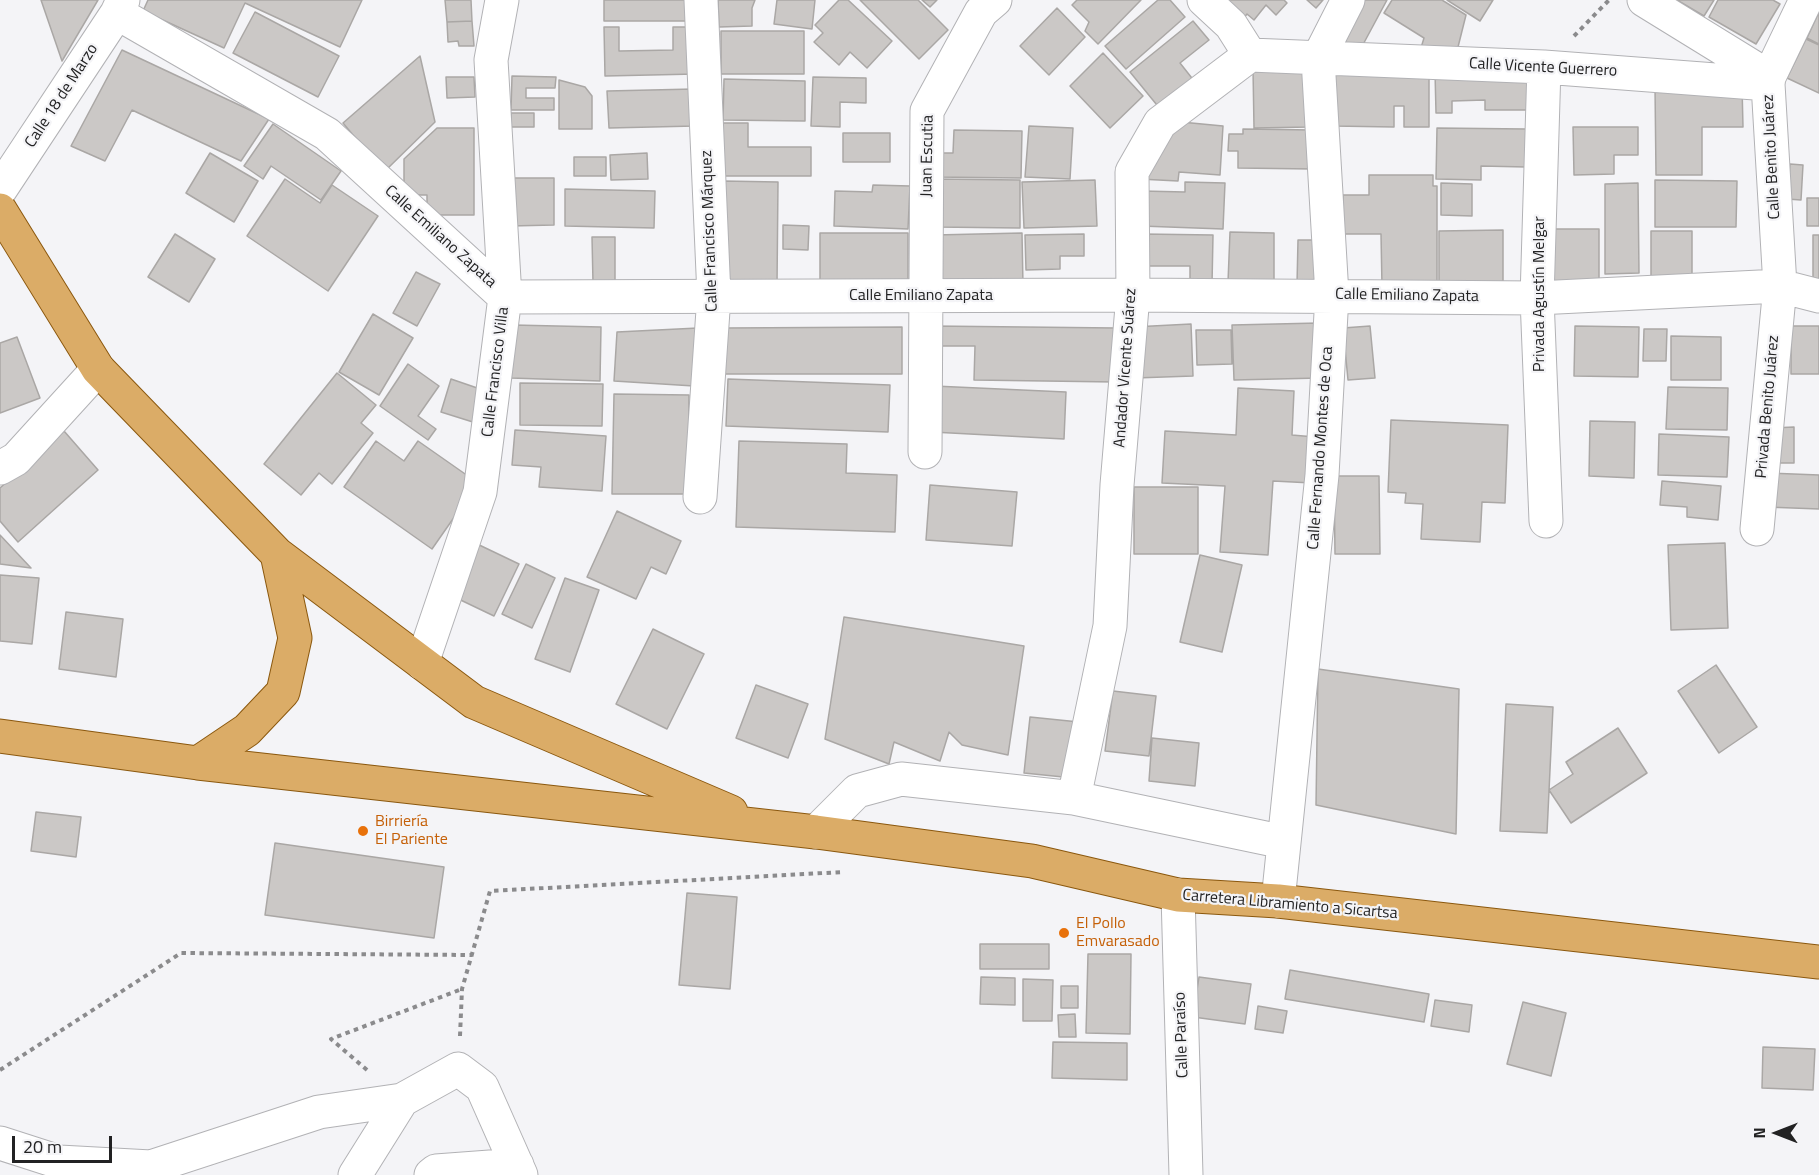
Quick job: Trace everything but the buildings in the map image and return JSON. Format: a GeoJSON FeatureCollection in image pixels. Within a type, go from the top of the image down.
{"type":"FeatureCollection","features":[{"type":"Feature","properties":{"kind":"main road"},"geometry":{"type":"LineString","coordinates":[[0,210],[98,369],[277,554],[474,702],[765,826]]}},
{"type":"Feature","properties":{"kind":"main road"},"geometry":{"type":"LineString","coordinates":[[198,763],[247,730],[282,692],[295,638],[277,554]]}},
{"type":"Feature","properties":{"kind":"main road","name":"Carretera Libramiento a Sicartsa"},"geometry":{"type":"LineString","coordinates":[[0,736],[198,763],[765,826],[1032,861],[1179,895],[1278,901],[1819,962]]}},
{"type":"Feature","properties":{"kind":"street","name":"Calle Francisco Villa"},"geometry":{"type":"LineString","coordinates":[[422,663],[480,492],[505,297],[491,60],[502,0]]}},
{"type":"Feature","properties":{"kind":"street","name":"Calle Francisco Márquez"},"geometry":{"type":"LineString","coordinates":[[700,497],[714,296],[701,0]]}},
{"type":"Feature","properties":{"kind":"street","name":"Juan Escutia"},"geometry":{"type":"LineString","coordinates":[[925,452],[927,111],[981,12],[995,0]]}},
{"type":"Feature","properties":{"kind":"street"},"geometry":{"type":"LineString","coordinates":[[1204,0],[1231,25],[1250,55],[1318,59],[1348,0]]}},
{"type":"Feature","properties":{"kind":"street"},"geometry":{"type":"LineString","coordinates":[[1644,0],[1768,81]]}},
{"type":"Feature","properties":{"kind":"street","name":"Calle Benito Juárez"},"geometry":{"type":"LineString","coordinates":[[1779,286],[1768,81],[1806,0]]}},
{"type":"Feature","properties":{"kind":"street","name":"Calle Emiliano Zapata"},"geometry":{"type":"LineString","coordinates":[[120,6],[327,134],[505,297],[927,295],[1537,297],[1779,286],[1819,296]]}},
{"type":"Feature","properties":{"kind":"street","name":"Calle 18 de Marzo"},"geometry":{"type":"LineString","coordinates":[[0,190],[120,6]]}},
{"type":"Feature","properties":{"kind":"street","name":"Andador Vicente Suárez"},"geometry":{"type":"LineString","coordinates":[[1074,798],[1110,626],[1117,485],[1133,295],[1132,172],[1160,123],[1250,55]]}},
{"type":"Feature","properties":{"kind":"street","name":"Calle Vicente Guerrero"},"geometry":{"type":"LineString","coordinates":[[1318,59],[1544,67],[1768,81]]}},
{"type":"Feature","properties":{"kind":"street","name":"Calle Fernando Montes de Oca"},"geometry":{"type":"LineString","coordinates":[[1278,901],[1322,475],[1332,295],[1318,59]]}},
{"type":"Feature","properties":{"kind":"street","name":"Privada Agustín Melgar"},"geometry":{"type":"LineString","coordinates":[[1544,67],[1537,297],[1546,521]]}},
{"type":"Feature","properties":{"kind":"street","name":"Privada Benito Juárez"},"geometry":{"type":"LineString","coordinates":[[1757,529],[1779,286]]}},
{"type":"Feature","properties":{"kind":"street"},"geometry":{"type":"LineString","coordinates":[[0,468],[16,459],[98,369]]}},
{"type":"Feature","properties":{"kind":"street"},"geometry":{"type":"LineString","coordinates":[[816,832],[857,791],[901,779],[1074,798],[1284,842]]}},
{"type":"Feature","properties":{"kind":"street","name":"Calle Paraíso"},"geometry":{"type":"LineString","coordinates":[[1179,895],[1186,1175]]}},
{"type":"Feature","properties":{"kind":"street"},"geometry":{"type":"LineString","coordinates":[[0,1143],[59,1162],[151,1167],[319,1112],[402,1100],[458,1070],[482,1087],[519,1170],[436,1171],[431,1175]]}},
{"type":"Feature","properties":{"kind":"street"},"geometry":{"type":"LineString","coordinates":[[355,1175],[402,1100]]}},
{"type":"Feature","properties":{"kind":"path"},"geometry":{"type":"LineString","coordinates":[[458,1070],[462,989],[490,891],[843,872]]}},
{"type":"Feature","properties":{"kind":"path"},"geometry":{"type":"LineString","coordinates":[[0,1070],[181,953],[472,955]]}},
{"type":"Feature","properties":{"kind":"path"},"geometry":{"type":"LineString","coordinates":[[402,1100],[331,1039],[462,989]]}},
{"type":"Feature","properties":{"kind":"place","name":"Birriería El Pariente"},"geometry":{"type":"Point","coordinates":[363,831]}},
{"type":"Feature","properties":{"kind":"place","name":"El Pollo Emvarasado"},"geometry":{"type":"Point","coordinates":[1064,933]}}]}
